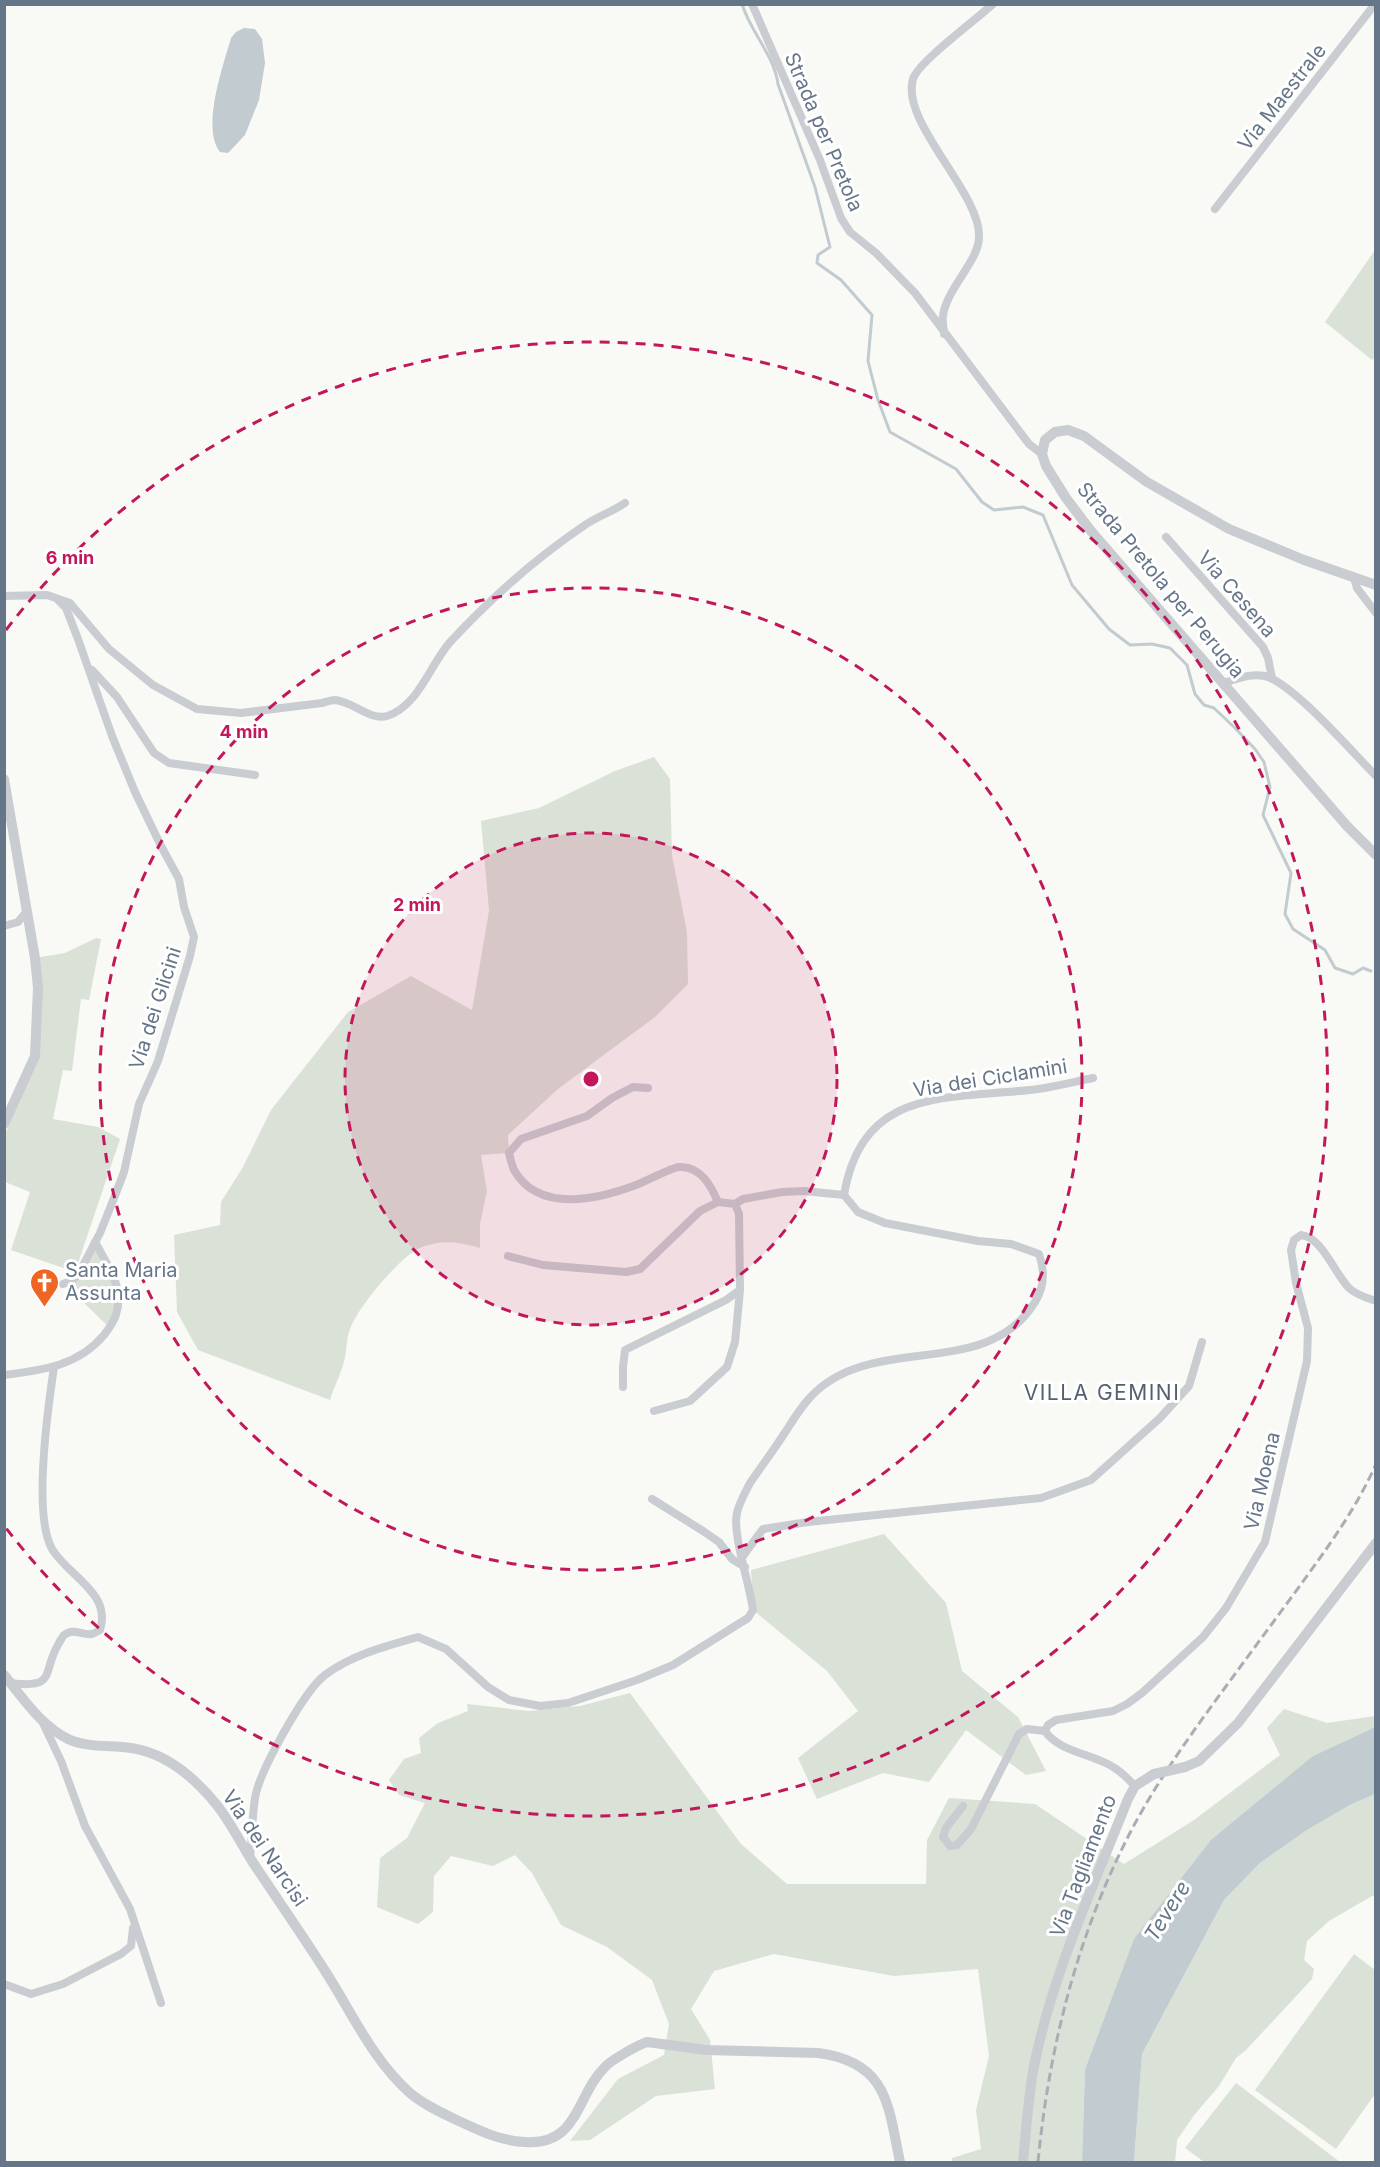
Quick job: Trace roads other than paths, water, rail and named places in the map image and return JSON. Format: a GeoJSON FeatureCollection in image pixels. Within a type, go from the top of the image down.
{"type":"FeatureCollection","features":[{"type":"Feature","properties":{"kind":"street","name":"Strada per Pretola"},"geometry":{"type":"LineString","coordinates":[[752,4],[820,160],[840,218],[850,232],[876,253],[915,293],[1029,444],[1042,454]]}},
{"type":"Feature","properties":{"kind":"street"},"geometry":{"type":"LineString","coordinates":[[945,334],[943,315],[955,285],[978,248],[980,236],[974,213],[929,136],[912,99],[913,78],[927,60],[993,4]]}},
{"type":"Feature","properties":{"kind":"street","name":"Via Maestrale"},"geometry":{"type":"LineString","coordinates":[[1215,209],[1375,4]]}},
{"type":"Feature","properties":{"kind":"street"},"geometry":{"type":"LineString","coordinates":[[1042,454],[1045,440],[1055,432],[1068,430],[1084,436],[1147,482],[1228,529],[1376,585]]}},
{"type":"Feature","properties":{"kind":"street","name":"Strada Pretola per Perugia"},"geometry":{"type":"LineString","coordinates":[[1042,454],[1055,481],[1092,531],[1347,826],[1376,855]]}},
{"type":"Feature","properties":{"kind":"street"},"geometry":{"type":"LineString","coordinates":[[4,596],[37,594],[70,603],[109,649],[153,685],[197,709],[241,713],[334,700],[372,715],[384,717],[408,702],[442,651],[508,585],[583,526],[625,503]]}},
{"type":"Feature","properties":{"kind":"street","name":"Via Cesena"},"geometry":{"type":"LineString","coordinates":[[1166,537],[1263,647],[1272,678]]}},
{"type":"Feature","properties":{"kind":"street"},"geometry":{"type":"LineString","coordinates":[[1354,578],[1357,588],[1376,613]]}},
{"type":"Feature","properties":{"kind":"street","name":"Via dei Glicini"},"geometry":{"type":"LineString","coordinates":[[59,601],[66,608],[90,668],[102,708],[135,792],[179,879],[184,907],[194,937],[158,1061],[139,1104],[124,1172],[96,1242],[78,1275],[63,1284]]}},
{"type":"Feature","properties":{"kind":"street","name":"Via dei Glicini"},"geometry":{"type":"LineString","coordinates":[[90,668],[117,697],[154,753],[161,758],[169,763],[255,775]]}},
{"type":"Feature","properties":{"kind":"street"},"geometry":{"type":"LineString","coordinates":[[1224,683],[1246,675],[1263,675],[1272,678],[1294,692],[1376,776]]}},
{"type":"Feature","properties":{"kind":"street"},"geometry":{"type":"LineString","coordinates":[[4,780],[38,988],[35,1056],[4,1124]]}},
{"type":"Feature","properties":{"kind":"street"},"geometry":{"type":"LineString","coordinates":[[4,926],[18,922],[27,910]]}},
{"type":"Feature","properties":{"kind":"street","name":"Via dei Ciclamini"},"geometry":{"type":"LineString","coordinates":[[844,1195],[848,1172],[856,1152],[890,1115],[916,1104],[964,1095],[1032,1090],[1093,1078]]}},
{"type":"Feature","properties":{"kind":"street"},"geometry":{"type":"LineString","coordinates":[[648,1088],[633,1087],[612,1098],[587,1116],[521,1139],[509,1153],[515,1171],[529,1186],[543,1196],[562,1200],[610,1193],[679,1167],[694,1171],[708,1181],[718,1202]]}},
{"type":"Feature","properties":{"kind":"street"},"geometry":{"type":"LineString","coordinates":[[250,1858],[255,1797],[265,1770],[296,1710],[324,1676],[354,1657],[418,1637],[446,1649],[488,1687],[509,1700],[540,1706],[568,1703],[637,1680],[673,1665],[748,1618],[753,1610],[743,1556],[738,1544],[736,1515],[743,1495],[808,1397],[829,1381],[857,1368],[898,1358],[965,1349],[994,1340],[1028,1314],[1042,1291],[1044,1268],[1039,1254],[1011,1244],[978,1241],[885,1223],[858,1212],[844,1195],[804,1191],[782,1192],[742,1199],[735,1204],[718,1202],[699,1211],[640,1269],[626,1272],[554,1266],[508,1256]]}},
{"type":"Feature","properties":{"kind":"street"},"geometry":{"type":"LineString","coordinates":[[654,1411],[690,1401],[727,1366],[735,1342],[740,1290],[739,1214],[735,1204]]}},
{"type":"Feature","properties":{"kind":"street","name":"Via Moena"},"geometry":{"type":"LineString","coordinates":[[963,1806],[946,1828],[943,1837],[950,1846],[957,1845],[970,1828],[1019,1734],[1027,1729],[1045,1731],[1048,1725],[1056,1720],[1113,1711],[1142,1694],[1203,1638],[1226,1608],[1265,1542],[1307,1361],[1308,1328],[1296,1283],[1291,1250],[1294,1240],[1301,1235],[1309,1236],[1317,1243],[1350,1290],[1376,1301]]}},
{"type":"Feature","properties":{"kind":"street"},"geometry":{"type":"LineString","coordinates":[[4,1375],[54,1367],[79,1358],[110,1328],[119,1310],[118,1290],[96,1242]]}},
{"type":"Feature","properties":{"kind":"street"},"geometry":{"type":"LineString","coordinates":[[623,1387],[625,1350],[726,1300],[740,1290]]}},
{"type":"Feature","properties":{"kind":"street"},"geometry":{"type":"LineString","coordinates":[[743,1556],[763,1529],[808,1522],[1041,1498],[1091,1480],[1160,1418],[1189,1386],[1202,1342]]}},
{"type":"Feature","properties":{"kind":"street"},"geometry":{"type":"LineString","coordinates":[[7,1679],[30,1685],[42,1682],[50,1673],[52,1653],[63,1636],[72,1631],[90,1634],[100,1630],[104,1619],[98,1600],[52,1548],[46,1529],[44,1463],[54,1367]]}},
{"type":"Feature","properties":{"kind":"street"},"geometry":{"type":"LineString","coordinates":[[652,1499],[704,1531],[719,1542],[732,1559],[745,1567]]}},
{"type":"Feature","properties":{"kind":"street","name":"Via Tagliamento"},"geometry":{"type":"LineString","coordinates":[[1023,2163],[1030,2093],[1043,2028],[1073,1939],[1128,1798],[1135,1786],[1154,1774],[1185,1767],[1199,1761],[1238,1723],[1376,1543]]}},
{"type":"Feature","properties":{"kind":"street","name":"Via dei Narcisi"},"geometry":{"type":"LineString","coordinates":[[7,1679],[41,1720],[68,1739],[84,1744],[132,1748],[146,1752],[170,1762],[193,1779],[217,1805],[329,1977],[360,2031],[386,2066],[411,2094],[448,2116],[490,2136],[526,2143],[541,2142],[556,2137],[571,2123],[605,2066],[639,2044],[647,2042],[706,2050],[818,2053],[833,2055],[860,2066],[879,2084],[887,2099],[900,2163]]}},
{"type":"Feature","properties":{"kind":"street"},"geometry":{"type":"LineString","coordinates":[[41,1720],[61,1761],[85,1826],[132,1915],[161,2003]]}},
{"type":"Feature","properties":{"kind":"street"},"geometry":{"type":"LineString","coordinates":[[1045,1731],[1048,1736],[1059,1743],[1112,1766],[1124,1774],[1135,1786]]}},
{"type":"Feature","properties":{"kind":"street"},"geometry":{"type":"LineString","coordinates":[[4,1984],[31,1994],[63,1984],[110,1961],[131,1946],[134,1932],[132,1915]]}},
{"type":"Feature","properties":{"kind":"water"},"geometry":{"type":"Polygon","coordinates":[[[244,28],[255,29],[262,39],[265,63],[259,100],[245,135],[228,153],[220,152],[213,128],[215,96],[231,38],[244,28]]]}},
{"type":"Feature","properties":{"kind":"water","name":"Tevere"},"geometry":{"type":"Polygon","coordinates":[[[1375,1727],[1375,1794],[1350,1805],[1307,1830],[1260,1863],[1224,1900],[1142,2054],[1134,2162],[1082,2162],[1085,2070],[1134,1939],[1211,1840],[1313,1756],[1375,1727]]]}},
{"type":"Feature","properties":{"kind":"waterway"},"geometry":{"type":"LineString","coordinates":[[742,4],[776,73],[815,187],[830,247],[818,255],[817,263],[841,280],[872,315],[868,361],[878,400],[890,432],[956,469],[982,502],[994,510],[1023,507],[1043,515],[1072,585],[1109,629],[1130,645],[1152,644],[1170,648],[1187,665],[1195,694],[1204,705],[1214,708],[1235,728],[1264,762],[1270,787],[1263,815],[1291,873],[1285,914],[1293,929],[1325,950],[1335,968],[1353,974],[1363,968],[1371,971]]}},
{"type":"Feature","properties":{"kind":"railway"},"geometry":{"type":"LineString","coordinates":[[1038,2162],[1058,2033],[1081,1949],[1113,1868],[1132,1829],[1164,1775],[1199,1723],[1331,1542],[1360,1497],[1376,1464]]}},
{"type":"Feature","properties":{"kind":"place","name":"Santa Maria Assunta"},"geometry":{"type":"Point","coordinates":[44,1308]}},
{"type":"Feature","properties":{"kind":"district","name":"VILLA GEMINI"},"geometry":{"type":"Point","coordinates":[1102,1392]}}]}
